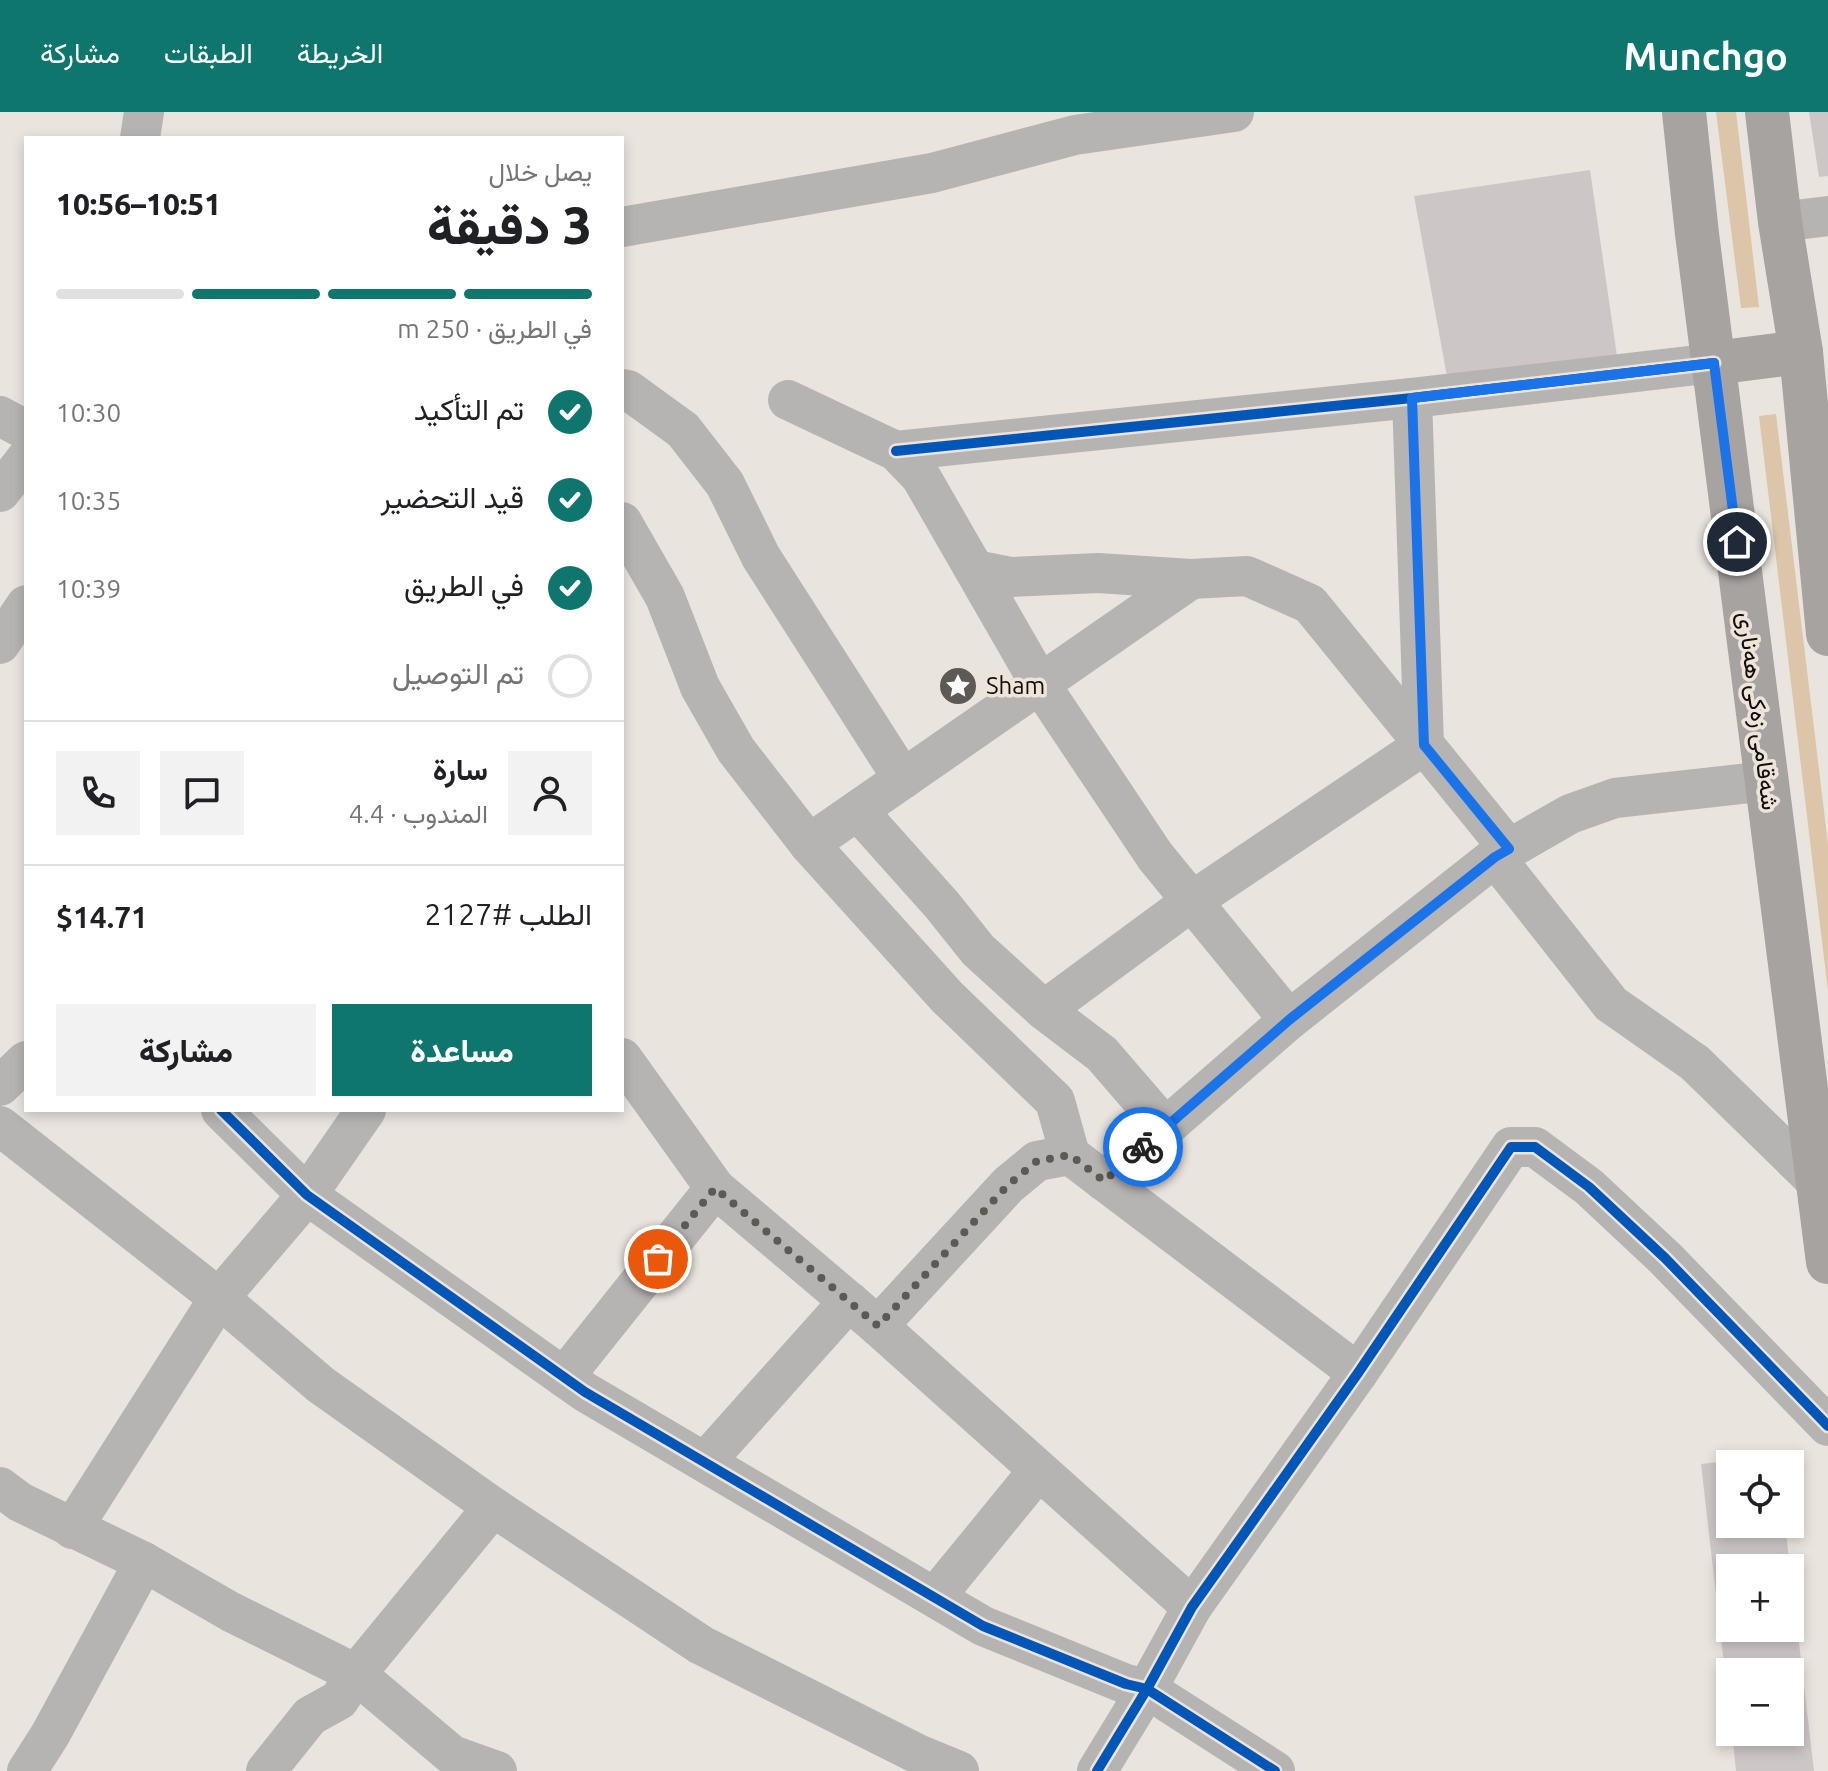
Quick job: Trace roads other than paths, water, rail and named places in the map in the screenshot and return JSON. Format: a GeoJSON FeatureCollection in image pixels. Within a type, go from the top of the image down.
{"type":"FeatureCollection","features":[{"type":"Feature","properties":{"kind":"main road","name":"شەقامی زەکی هەناری"},"geometry":{"type":"LineString","coordinates":[[1684,112],[1828,1262]]}},
{"type":"Feature","properties":{"kind":"main road"},"geometry":{"type":"LineString","coordinates":[[1767,112],[1780,222],[1801,352],[1828,634]]}},
{"type":"Feature","properties":{"kind":"main road"},"geometry":{"type":"LineString","coordinates":[[1714,363],[1801,352]]}},
{"type":"Feature","properties":{"kind":"street"},"geometry":{"type":"LineString","coordinates":[[140,136],[144,112]]}},
{"type":"Feature","properties":{"kind":"street"},"geometry":{"type":"LineString","coordinates":[[624,227],[932,173],[1073,123],[1234,112]]}},
{"type":"Feature","properties":{"kind":"street"},"geometry":{"type":"LineString","coordinates":[[1780,222],[1828,216]]}},
{"type":"Feature","properties":{"kind":"street"},"geometry":{"type":"LineString","coordinates":[[896,451],[1412,398],[1714,363]]}},
{"type":"Feature","properties":{"kind":"street"},"geometry":{"type":"LineString","coordinates":[[624,389],[683,430],[725,484],[761,557],[903,779]]}},
{"type":"Feature","properties":{"kind":"street"},"geometry":{"type":"LineString","coordinates":[[1412,398],[1424,745]]}},
{"type":"Feature","properties":{"kind":"street"},"geometry":{"type":"LineString","coordinates":[[788,400],[896,451],[921,477],[1040,684],[1155,856],[1289,1020]]}},
{"type":"Feature","properties":{"kind":"street"},"geometry":{"type":"LineString","coordinates":[[0,416],[24,429]]}},
{"type":"Feature","properties":{"kind":"street"},"geometry":{"type":"LineString","coordinates":[[0,492],[24,462]]}},
{"type":"Feature","properties":{"kind":"street"},"geometry":{"type":"LineString","coordinates":[[624,525],[665,597],[700,687],[736,750],[809,844],[947,997],[1055,1101],[1070,1155],[1358,1373]]}},
{"type":"Feature","properties":{"kind":"street"},"geometry":{"type":"LineString","coordinates":[[976,570],[1011,577],[1098,573],[1191,579],[1247,576],[1310,604],[1424,745],[1611,1004],[1695,1063],[1818,1183]]}},
{"type":"Feature","properties":{"kind":"street"},"geometry":{"type":"LineString","coordinates":[[809,844],[1191,579]]}},
{"type":"Feature","properties":{"kind":"street"},"geometry":{"type":"LineString","coordinates":[[0,644],[24,608]]}},
{"type":"Feature","properties":{"kind":"street"},"geometry":{"type":"LineString","coordinates":[[1044,1010],[1192,901],[1424,745]]}},
{"type":"Feature","properties":{"kind":"street"},"geometry":{"type":"LineString","coordinates":[[1104,1181],[1289,1020],[1502,853],[1570,814],[1615,798],[1767,781]]}},
{"type":"Feature","properties":{"kind":"street"},"geometry":{"type":"LineString","coordinates":[[858,811],[978,950],[1044,1010],[1102,1054],[1165,1127]]}},
{"type":"Feature","properties":{"kind":"street"},"geometry":{"type":"LineString","coordinates":[[624,1061],[715,1188],[863,1313],[1192,1607]]}},
{"type":"Feature","properties":{"kind":"street"},"geometry":{"type":"LineString","coordinates":[[0,1086],[24,1063]]}},
{"type":"Feature","properties":{"kind":"street"},"geometry":{"type":"LineString","coordinates":[[223,1112],[307,1195],[564,1377],[983,1626],[1126,1684],[1147,1689],[1275,1771]]}},
{"type":"Feature","properties":{"kind":"street"},"geometry":{"type":"LineString","coordinates":[[72,1529],[219,1298],[307,1195],[365,1112]]}},
{"type":"Feature","properties":{"kind":"street"},"geometry":{"type":"LineString","coordinates":[[0,1126],[219,1298],[321,1385],[493,1507],[701,1645],[920,1755],[959,1771]]}},
{"type":"Feature","properties":{"kind":"street"},"geometry":{"type":"LineString","coordinates":[[1097,1771],[1192,1607],[1358,1373],[1511,1147],[1535,1147],[1589,1187],[1665,1258],[1828,1426]]}},
{"type":"Feature","properties":{"kind":"street"},"geometry":{"type":"LineString","coordinates":[[705,1462],[863,1313],[1008,1185],[1037,1161],[1070,1155]]}},
{"type":"Feature","properties":{"kind":"street"},"geometry":{"type":"LineString","coordinates":[[564,1377],[715,1188]]}},
{"type":"Feature","properties":{"kind":"street"},"geometry":{"type":"LineString","coordinates":[[935,1597],[1038,1471]]}},
{"type":"Feature","properties":{"kind":"street"},"geometry":{"type":"LineString","coordinates":[[0,1487],[20,1502],[144,1562],[231,1612],[356,1674],[448,1763],[497,1771]]}},
{"type":"Feature","properties":{"kind":"street"},"geometry":{"type":"LineString","coordinates":[[266,1771],[310,1716],[339,1700],[356,1674],[493,1507]]}},
{"type":"Feature","properties":{"kind":"street"},"geometry":{"type":"LineString","coordinates":[[27,1771],[50,1735],[144,1562]]}},
{"type":"Feature","properties":{"kind":"place","name":"Sham"},"geometry":{"type":"Point","coordinates":[958,686]}}]}
